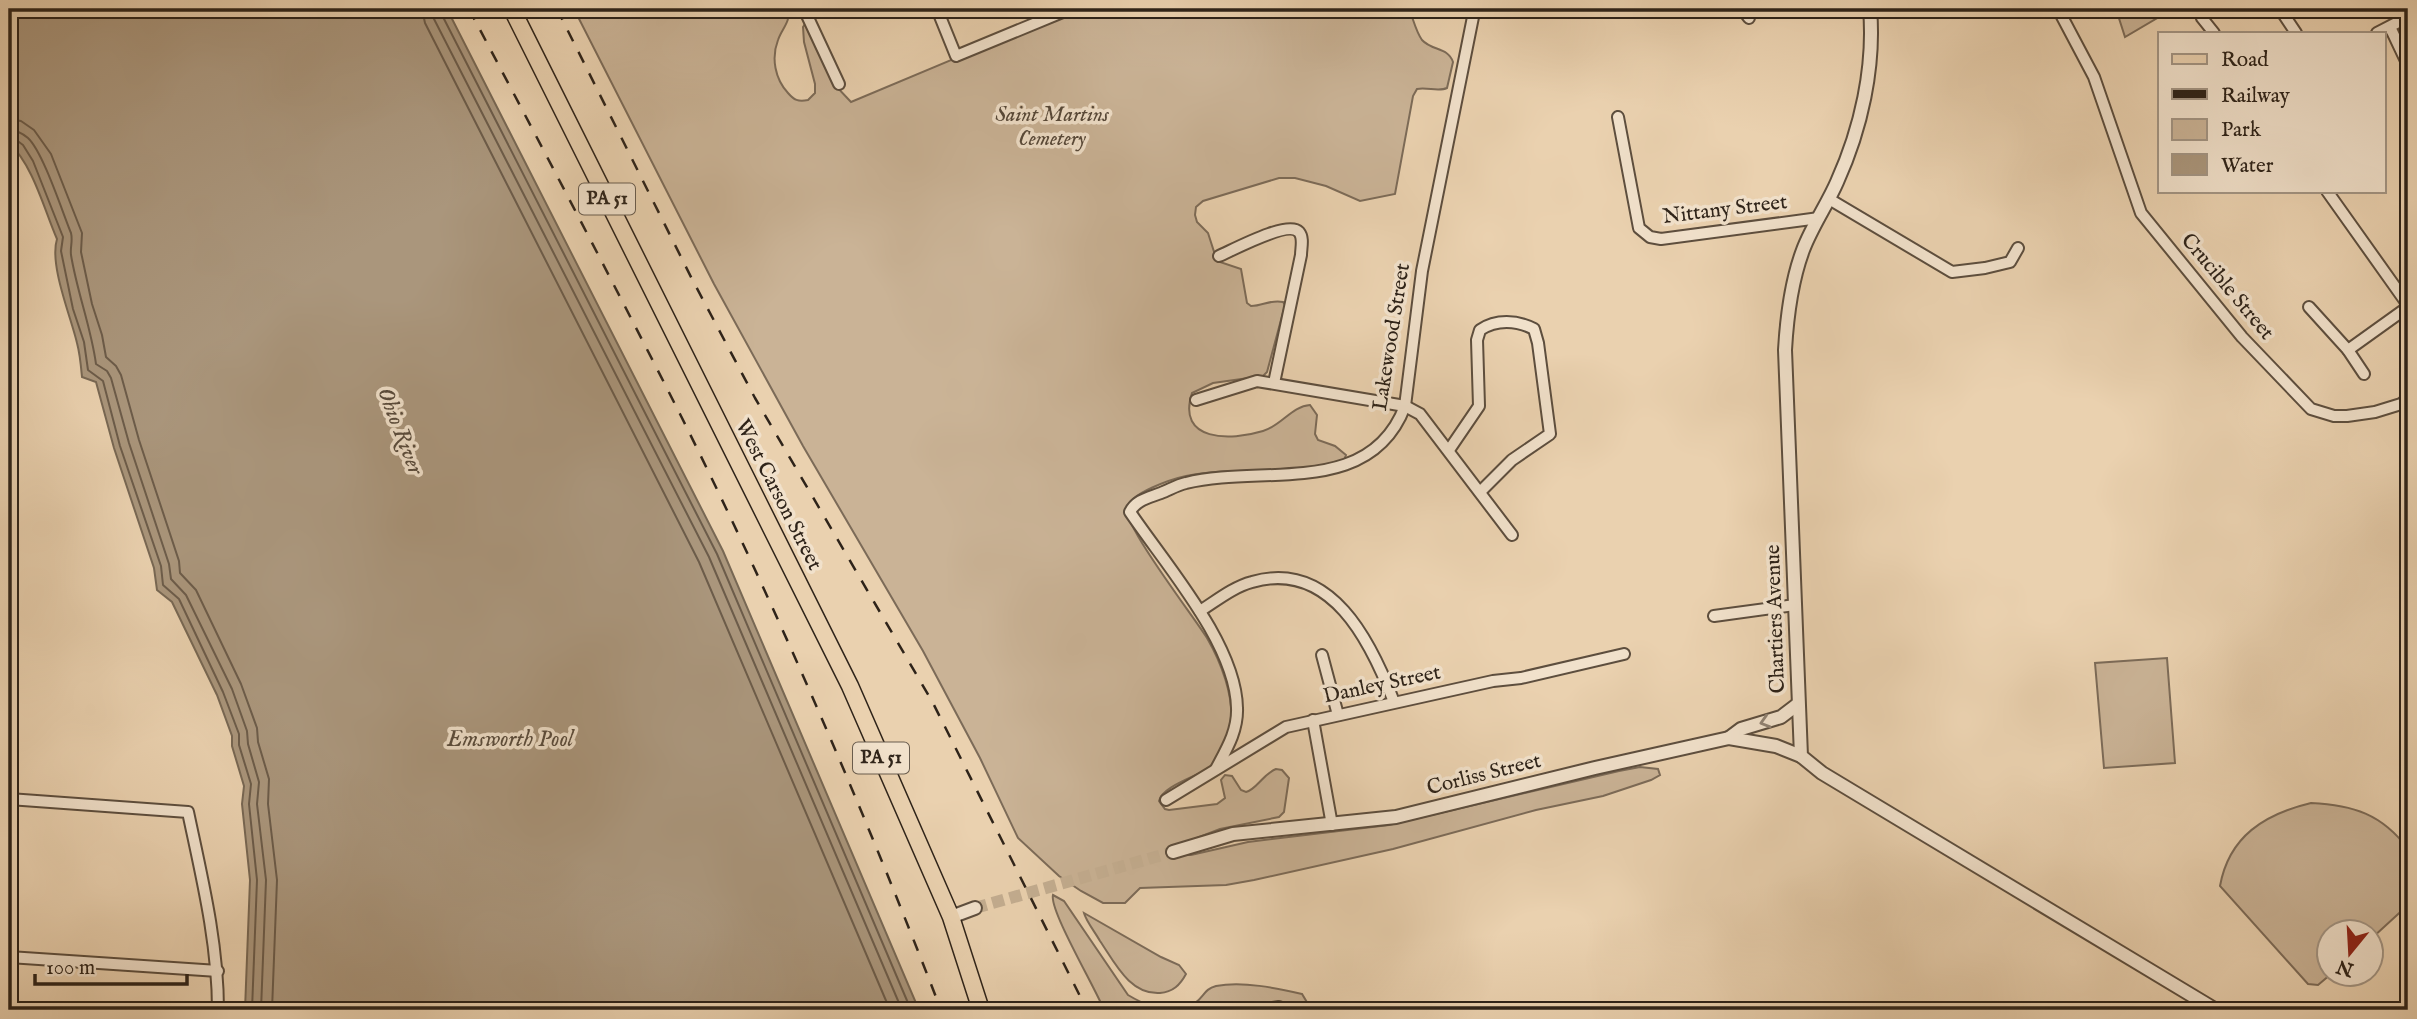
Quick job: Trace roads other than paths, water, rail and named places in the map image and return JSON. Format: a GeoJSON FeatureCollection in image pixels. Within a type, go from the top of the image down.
{"type":"FeatureCollection","features":[{"type":"Feature","properties":{"kind":"main road","name":"West Carson Street"},"geometry":{"type":"LineString","coordinates":[[512,9],[850,686],[951,917],[981,1010]]}},
{"type":"Feature","properties":{"kind":"street"},"geometry":{"type":"LineString","coordinates":[[804,9],[839,84]]}},
{"type":"Feature","properties":{"kind":"street"},"geometry":{"type":"LineString","coordinates":[[937,9],[956,56],[1070,9]]}},
{"type":"Feature","properties":{"kind":"street","name":"Lakewood Street"},"geometry":{"type":"LineString","coordinates":[[1200,611],[1130,512],[1134,504],[1185,483],[1300,474],[1340,468],[1355,462],[1383,443],[1399,422],[1405,406],[1422,271],[1473,17],[1472,9]]}},
{"type":"Feature","properties":{"kind":"street","name":"Chartiers Avenue"},"geometry":{"type":"LineString","coordinates":[[1801,756],[1785,350],[1787,320],[1790,296],[1804,248],[1851,148],[1862,109],[1870,50],[1870,9]]}},
{"type":"Feature","properties":{"kind":"street","name":"Crucible Street"},"geometry":{"type":"LineString","coordinates":[[2058,9],[2094,77],[2141,213],[2242,337],[2311,409],[2333,416],[2347,416],[2375,412],[2401,404],[2408,398]]}},
{"type":"Feature","properties":{"kind":"street"},"geometry":{"type":"LineString","coordinates":[[2199,9],[2202,18],[2213,32]]}},
{"type":"Feature","properties":{"kind":"street"},"geometry":{"type":"LineString","coordinates":[[2280,9],[2295,32]]}},
{"type":"Feature","properties":{"kind":"street"},"geometry":{"type":"LineString","coordinates":[[2380,32],[2408,17]]}},
{"type":"Feature","properties":{"kind":"street"},"geometry":{"type":"LineString","coordinates":[[2389,27],[2408,65]]}},
{"type":"Feature","properties":{"kind":"street","name":"Nittany Street"},"geometry":{"type":"LineString","coordinates":[[1618,117],[1639,228],[1650,237],[1661,239],[1819,218]]}},
{"type":"Feature","properties":{"kind":"street"},"geometry":{"type":"LineString","coordinates":[[2328,192],[2408,306],[2348,350]]}},
{"type":"Feature","properties":{"kind":"street"},"geometry":{"type":"LineString","coordinates":[[1829,199],[1952,272],[2010,262],[2018,248]]}},
{"type":"Feature","properties":{"kind":"street"},"geometry":{"type":"LineString","coordinates":[[1219,256],[1280,230],[1299,232],[1302,239],[1301,255],[1274,383]]}},
{"type":"Feature","properties":{"kind":"street"},"geometry":{"type":"LineString","coordinates":[[2309,307],[2348,350],[2364,374]]}},
{"type":"Feature","properties":{"kind":"street"},"geometry":{"type":"LineString","coordinates":[[1449,450],[1479,406],[1477,340],[1480,330],[1504,322],[1521,322],[1534,329],[1550,434],[1513,460],[1480,492]]}},
{"type":"Feature","properties":{"kind":"street"},"geometry":{"type":"LineString","coordinates":[[9,394],[10,336]]}},
{"type":"Feature","properties":{"kind":"street"},"geometry":{"type":"LineString","coordinates":[[1196,400],[1257,381],[1405,406],[1420,414],[1512,535]]}},
{"type":"Feature","properties":{"kind":"street"},"geometry":{"type":"LineString","coordinates":[[1216,769],[1233,738],[1237,708],[1230,673],[1219,645],[1200,611],[1251,582],[1286,578],[1305,582],[1325,592],[1347,614],[1380,666],[1394,702]]}},
{"type":"Feature","properties":{"kind":"street"},"geometry":{"type":"LineString","coordinates":[[1714,616],[1795,605]]}},
{"type":"Feature","properties":{"kind":"street","name":"Danley Street"},"geometry":{"type":"LineString","coordinates":[[1166,800],[1286,727],[1624,654]]}},
{"type":"Feature","properties":{"kind":"street"},"geometry":{"type":"LineString","coordinates":[[1322,655],[1338,715]]}},
{"type":"Feature","properties":{"kind":"street"},"geometry":{"type":"LineString","coordinates":[[1729,737],[1741,729],[1781,717],[1798,704]]}},
{"type":"Feature","properties":{"kind":"street"},"geometry":{"type":"LineString","coordinates":[[1313,720],[1332,825]]}},
{"type":"Feature","properties":{"kind":"street","name":"Corliss Street"},"geometry":{"type":"LineString","coordinates":[[1173,852],[1233,834],[1396,817],[1729,737],[1776,746],[1801,756]]}},
{"type":"Feature","properties":{"kind":"street"},"geometry":{"type":"LineString","coordinates":[[1801,756],[1822,773],[2216,1010]]}},
{"type":"Feature","properties":{"kind":"street"},"geometry":{"type":"LineString","coordinates":[[9,799],[188,812],[218,971],[218,1010]]}},
{"type":"Feature","properties":{"kind":"street"},"geometry":{"type":"LineString","coordinates":[[951,917],[975,908]]}},
{"type":"Feature","properties":{"kind":"street"},"geometry":{"type":"LineString","coordinates":[[9,957],[218,971]]}},
{"type":"Feature","properties":{"kind":"street"},"geometry":{"type":"LineString","coordinates":[[1260,1010],[1279,1007],[1285,1010]]}},
{"type":"Feature","properties":{"kind":"water","name":"Emsworth Pool"},"geometry":{"type":"Polygon","coordinates":[[[9,9],[447,9],[723,551],[919,1010],[245,1010],[250,880],[242,804],[244,786],[232,746],[232,736],[217,695],[172,602],[157,590],[154,568],[114,448],[96,382],[82,377],[78,347],[58,276],[55,250],[57,239],[25,163],[9,143],[9,9]]]}},
{"type":"Feature","properties":{"kind":"tunnel"},"geometry":{"type":"LineString","coordinates":[[975,908],[1173,852]]}},
{"type":"Feature","properties":{"kind":"railway"},"geometry":{"type":"LineString","coordinates":[[469,9],[654,363],[751,561],[850,784],[941,1010]]}},
{"type":"Feature","properties":{"kind":"railway"},"geometry":{"type":"LineString","coordinates":[[557,9],[692,279],[755,398],[933,703],[1087,1010]]}},
{"type":"Feature","properties":{"kind":"park label","name":"Saint Martins Cemetery"},"geometry":{"type":"Point","coordinates":[1052,127]}},
{"type":"Feature","properties":{"kind":"water label","name":"Ohio River"},"geometry":{"type":"Point","coordinates":[400,431]}}]}
